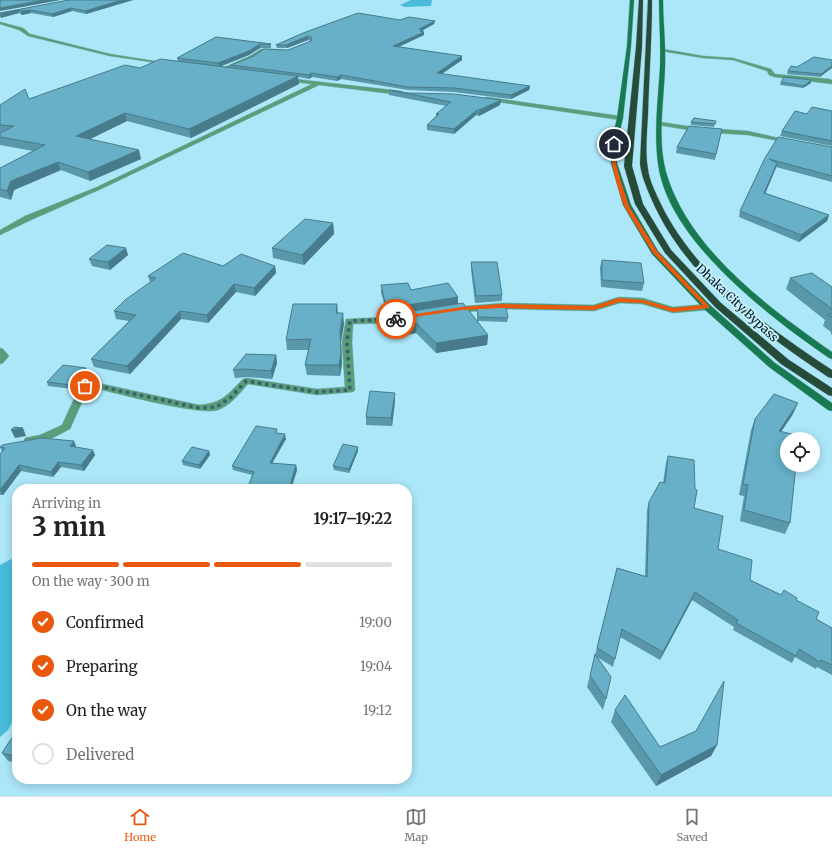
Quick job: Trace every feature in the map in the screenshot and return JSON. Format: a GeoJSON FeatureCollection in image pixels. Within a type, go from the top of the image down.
{"type":"FeatureCollection","features":[{"type":"Feature","properties":{"kind":"highway","name":"Dhaka City Bypass"},"geometry":{"type":"LineString","coordinates":[[641,0],[639,47],[628,166],[639,204],[668,251],[718,305],[785,362],[832,393]]}},
{"type":"Feature","properties":{"kind":"highway","name":"Dhaka City Bypass"},"geometry":{"type":"LineString","coordinates":[[650,0],[649,48],[644,119],[644,167],[655,203],[686,251],[722,289],[800,354],[832,375]]}},
{"type":"Feature","properties":{"kind":"main road"},"geometry":{"type":"LineString","coordinates":[[632,0],[629,46],[620,118],[614,144],[614,164],[627,206],[655,252],[707,307],[772,365],[832,408]]}},
{"type":"Feature","properties":{"kind":"main road"},"geometry":{"type":"LineString","coordinates":[[661,0],[663,50],[660,124],[663,171],[668,189],[690,228],[705,248],[738,282],[783,321],[832,356]]}},
{"type":"Feature","properties":{"kind":"street"},"geometry":{"type":"LineString","coordinates":[[0,23],[22,29],[28,35],[110,55],[173,64]]}},
{"type":"Feature","properties":{"kind":"street"},"geometry":{"type":"LineString","coordinates":[[221,70],[252,57],[263,50],[276,50]]}},
{"type":"Feature","properties":{"kind":"street"},"geometry":{"type":"LineString","coordinates":[[663,50],[703,57],[733,59],[769,70],[771,74],[774,75],[829,80],[832,82]]}},
{"type":"Feature","properties":{"kind":"street"},"geometry":{"type":"LineString","coordinates":[[215,69],[234,72]]}},
{"type":"Feature","properties":{"kind":"street"},"geometry":{"type":"LineString","coordinates":[[278,78],[408,94]]}},
{"type":"Feature","properties":{"kind":"street"},"geometry":{"type":"LineString","coordinates":[[0,232],[28,218],[99,188],[317,84]]}},
{"type":"Feature","properties":{"kind":"street"},"geometry":{"type":"LineString","coordinates":[[478,98],[620,118]]}},
{"type":"Feature","properties":{"kind":"street"},"geometry":{"type":"LineString","coordinates":[[660,124],[701,130],[748,133],[793,142]]}},
{"type":"Feature","properties":{"kind":"street"},"geometry":{"type":"LineString","coordinates":[[447,311],[502,306],[594,308],[619,300],[643,301],[673,310],[707,307]]}},
{"type":"Feature","properties":{"kind":"street"},"geometry":{"type":"LineString","coordinates":[[22,442],[43,438],[66,427],[85,386],[98,386],[199,408],[216,407],[230,398],[246,381],[316,392],[350,390],[347,342],[350,321],[388,320],[425,314]]}},
{"type":"Feature","properties":{"kind":"street"},"geometry":{"type":"LineString","coordinates":[[0,351],[4,356],[0,361]]}},
{"type":"Feature","properties":{"kind":"water"},"geometry":{"type":"Polygon","coordinates":[[[411,0],[432,0],[431,6],[405,7],[400,5],[411,0]]]}},
{"type":"Feature","properties":{"kind":"water"},"geometry":{"type":"Polygon","coordinates":[[[12,559],[12,722],[8,730],[0,737],[0,565],[12,559]]]}},
{"type":"Feature","properties":{"kind":"building"},"geometry":{"type":"Polygon","coordinates":[[[0,0],[44,0],[0,8],[0,0]]]}},
{"type":"Feature","properties":{"kind":"building"},"geometry":{"type":"Polygon","coordinates":[[[69,0],[122,0],[85,11],[71,8],[52,14],[30,10],[18,10],[0,14],[0,13],[69,0]]]}},
{"type":"Feature","properties":{"kind":"building"},"geometry":{"type":"Polygon","coordinates":[[[358,13],[400,20],[409,17],[435,21],[419,29],[423,29],[420,31],[424,32],[393,46],[462,56],[437,73],[530,86],[511,95],[454,88],[408,87],[341,75],[337,77],[311,73],[309,75],[231,65],[254,56],[264,49],[288,50],[311,41],[312,38],[308,36],[286,45],[276,45],[303,33],[358,13]]]}},
{"type":"Feature","properties":{"kind":"building"},"geometry":{"type":"Polygon","coordinates":[[[216,37],[271,44],[260,44],[249,51],[218,63],[177,58],[216,37]]]}},
{"type":"Feature","properties":{"kind":"building"},"geometry":{"type":"Polygon","coordinates":[[[814,57],[832,60],[832,66],[821,74],[788,71],[791,66],[797,67],[814,57]]]}},
{"type":"Feature","properties":{"kind":"building"},"geometry":{"type":"Polygon","coordinates":[[[160,59],[298,76],[189,129],[125,113],[76,136],[139,150],[88,172],[58,162],[11,181],[7,191],[0,189],[0,168],[45,145],[0,137],[0,133],[14,126],[0,125],[0,105],[25,89],[29,99],[125,65],[140,68],[160,59]]]}},
{"type":"Feature","properties":{"kind":"building"},"geometry":{"type":"Polygon","coordinates":[[[784,77],[811,80],[804,86],[781,82],[784,77]]]}},
{"type":"Feature","properties":{"kind":"building"},"geometry":{"type":"Polygon","coordinates":[[[389,90],[408,93],[454,94],[501,100],[477,110],[454,129],[427,125],[439,114],[436,114],[451,102],[389,90]]]}},
{"type":"Feature","properties":{"kind":"building"},"geometry":{"type":"Polygon","coordinates":[[[812,107],[832,111],[832,141],[782,131],[795,111],[807,114],[812,107]]]}},
{"type":"Feature","properties":{"kind":"building"},"geometry":{"type":"Polygon","coordinates":[[[694,118],[716,121],[715,124],[691,122],[694,118]]]}},
{"type":"Feature","properties":{"kind":"building"},"geometry":{"type":"Polygon","coordinates":[[[689,126],[722,129],[716,154],[677,147],[689,126]]]}},
{"type":"Feature","properties":{"kind":"building"},"geometry":{"type":"Polygon","coordinates":[[[778,137],[832,147],[832,176],[769,159],[777,163],[764,193],[829,215],[801,235],[740,211],[765,158],[778,137]]]}},
{"type":"Feature","properties":{"kind":"building"},"geometry":{"type":"Polygon","coordinates":[[[305,219],[333,223],[302,255],[272,248],[305,219]]]}},
{"type":"Feature","properties":{"kind":"building"},"geometry":{"type":"Polygon","coordinates":[[[107,245],[126,248],[108,262],[89,259],[107,245]]]}},
{"type":"Feature","properties":{"kind":"building"},"geometry":{"type":"Polygon","coordinates":[[[183,253],[223,266],[241,254],[275,266],[254,288],[234,284],[207,315],[180,311],[127,366],[91,359],[136,315],[114,311],[125,300],[156,278],[148,276],[183,253]]]}},
{"type":"Feature","properties":{"kind":"building"},"geometry":{"type":"Polygon","coordinates":[[[602,260],[641,263],[644,283],[602,280],[602,260]]]}},
{"type":"Feature","properties":{"kind":"building"},"geometry":{"type":"Polygon","coordinates":[[[471,262],[497,262],[502,295],[476,296],[471,262]]]}},
{"type":"Feature","properties":{"kind":"building"},"geometry":{"type":"Polygon","coordinates":[[[812,273],[832,287],[832,309],[790,278],[812,273]]]}},
{"type":"Feature","properties":{"kind":"building"},"geometry":{"type":"Polygon","coordinates":[[[408,283],[411,290],[448,283],[458,297],[395,307],[392,301],[385,302],[381,285],[408,283]]]}},
{"type":"Feature","properties":{"kind":"building"},"geometry":{"type":"Polygon","coordinates":[[[463,303],[488,335],[436,343],[416,323],[406,325],[399,313],[463,303]]]}},
{"type":"Feature","properties":{"kind":"building"},"geometry":{"type":"Polygon","coordinates":[[[293,304],[337,304],[336,313],[343,313],[340,331],[341,353],[339,365],[305,365],[311,339],[286,340],[293,304]]]}},
{"type":"Feature","properties":{"kind":"building"},"geometry":{"type":"Polygon","coordinates":[[[506,307],[508,318],[478,317],[477,308],[506,307]]]}},
{"type":"Feature","properties":{"kind":"building"},"geometry":{"type":"Polygon","coordinates":[[[246,354],[276,355],[271,371],[245,369],[233,370],[246,354]]]}},
{"type":"Feature","properties":{"kind":"building"},"geometry":{"type":"Polygon","coordinates":[[[63,365],[86,368],[72,385],[47,382],[63,365]]]}},
{"type":"Feature","properties":{"kind":"building"},"geometry":{"type":"Polygon","coordinates":[[[370,391],[395,393],[391,418],[366,417],[370,391]]]}},
{"type":"Feature","properties":{"kind":"building"},"geometry":{"type":"Polygon","coordinates":[[[774,394],[798,403],[779,431],[783,432],[780,432],[780,472],[795,472],[790,523],[744,510],[748,485],[743,484],[755,419],[774,394]]]}},
{"type":"Feature","properties":{"kind":"building"},"geometry":{"type":"Polygon","coordinates":[[[256,426],[277,429],[276,433],[285,434],[270,463],[296,465],[290,484],[249,484],[254,472],[232,466],[256,426]]]}},
{"type":"Feature","properties":{"kind":"building"},"geometry":{"type":"Polygon","coordinates":[[[14,427],[23,428],[11,430],[14,427]]]}},
{"type":"Feature","properties":{"kind":"building"},"geometry":{"type":"Polygon","coordinates":[[[41,438],[74,441],[70,446],[93,450],[81,465],[58,462],[51,472],[19,465],[0,490],[0,454],[5,448],[0,447],[2,445],[41,438]]]}},
{"type":"Feature","properties":{"kind":"building"},"geometry":{"type":"Polygon","coordinates":[[[343,444],[358,447],[349,469],[333,466],[343,444]]]}},
{"type":"Feature","properties":{"kind":"building"},"geometry":{"type":"Polygon","coordinates":[[[192,447],[209,451],[199,465],[182,461],[192,447]]]}},
{"type":"Feature","properties":{"kind":"building"},"geometry":{"type":"Polygon","coordinates":[[[668,456],[694,460],[695,489],[697,490],[694,508],[723,516],[718,549],[752,560],[750,580],[781,595],[784,590],[797,598],[796,600],[819,612],[816,619],[832,628],[832,665],[821,660],[820,662],[799,649],[796,656],[736,623],[738,620],[695,592],[663,652],[622,629],[615,659],[597,648],[617,568],[647,577],[649,502],[660,482],[665,483],[668,456]]]}},
{"type":"Feature","properties":{"kind":"building"},"geometry":{"type":"Polygon","coordinates":[[[595,654],[611,677],[606,699],[590,676],[595,654]]]}},
{"type":"Feature","properties":{"kind":"building"},"geometry":{"type":"Polygon","coordinates":[[[724,681],[717,745],[661,775],[615,710],[625,695],[660,747],[696,731],[724,681]]]}},
{"type":"Feature","properties":{"kind":"building"},"geometry":{"type":"Polygon","coordinates":[[[12,738],[12,756],[2,753],[12,738]]]}},
{"type":"Feature","properties":{"kind":"way so far"},"geometry":{"type":"LineString","coordinates":[[85,386],[98,386],[199,408],[216,407],[230,398],[246,381],[316,392],[350,390],[347,342],[350,321],[396,319]]}},
{"type":"Feature","properties":{"kind":"route"},"geometry":{"type":"LineString","coordinates":[[396,319],[462,308],[502,306],[594,308],[619,300],[643,301],[673,310],[707,307],[655,252],[627,206],[614,164],[614,144]]}}]}
